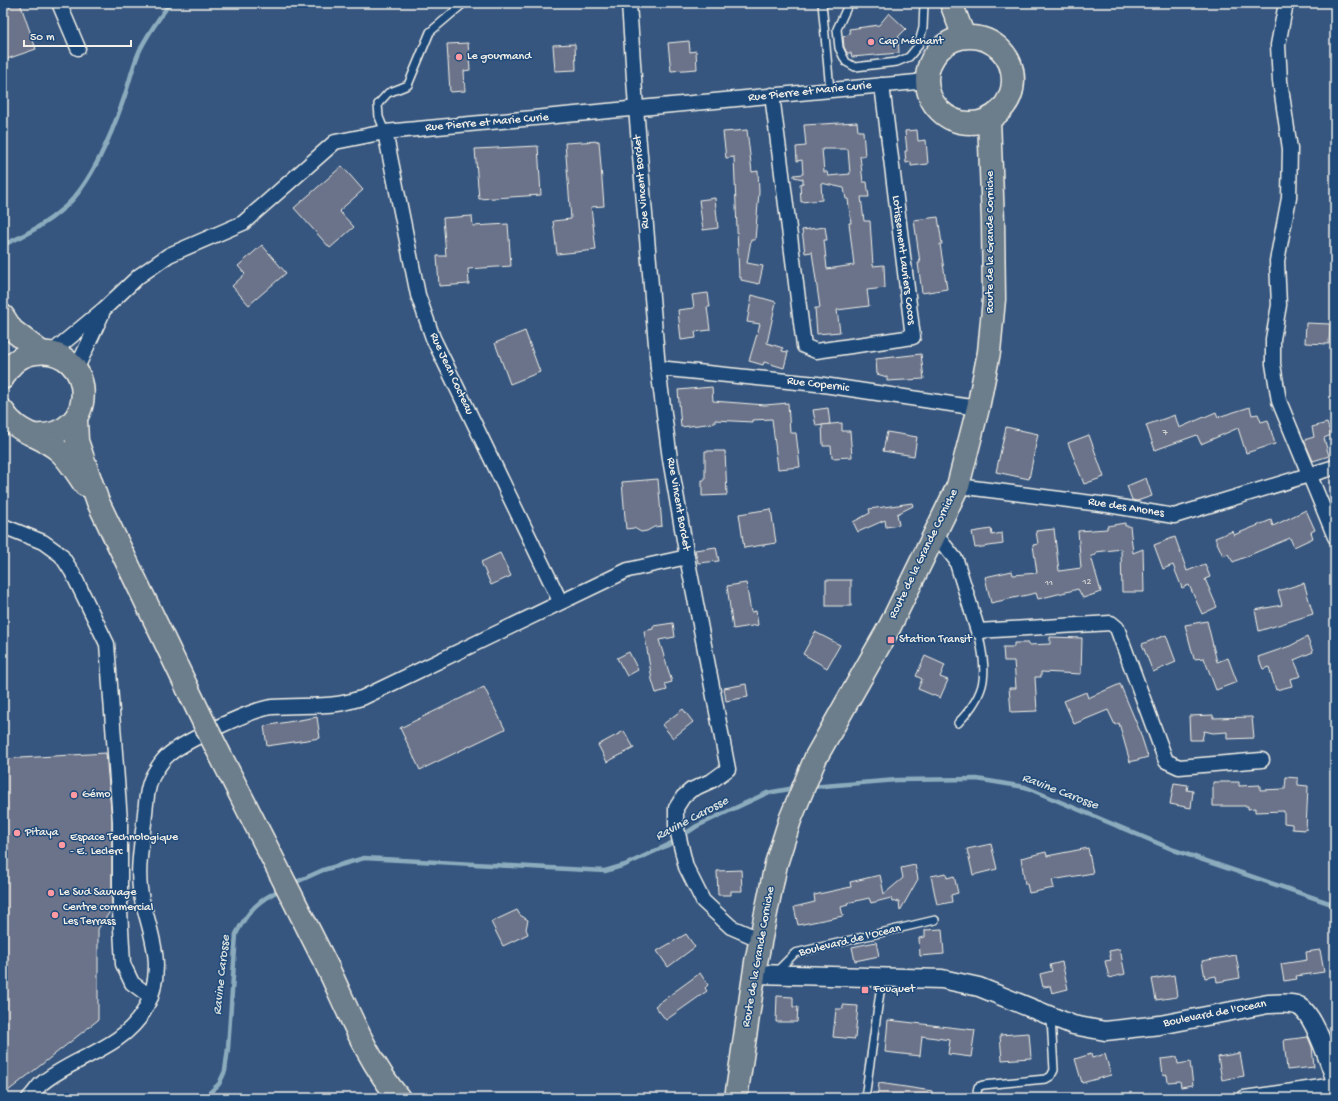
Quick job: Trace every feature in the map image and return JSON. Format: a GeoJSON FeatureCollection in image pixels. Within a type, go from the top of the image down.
{"type":"FeatureCollection","features":[{"type":"Feature","properties":{"kind":"main road"},"geometry":{"type":"LineString","coordinates":[[951,3],[964,37]]}},
{"type":"Feature","properties":{"kind":"main road"},"geometry":{"type":"LineString","coordinates":[[964,37],[985,40],[998,47],[1007,58],[1012,71],[1012,85],[1008,98],[1000,110],[989,119],[975,122],[961,122],[948,116],[937,107],[929,95],[927,80],[929,65],[937,51],[949,42],[964,37]]}},
{"type":"Feature","properties":{"kind":"main road","name":"Route de la Grande Corniche"},"geometry":{"type":"LineString","coordinates":[[736,1097],[764,975],[761,940],[776,864],[790,820],[816,757],[890,626],[936,535],[958,486],[978,408],[989,352],[994,300],[989,119]]}},
{"type":"Feature","properties":{"kind":"main road"},"geometry":{"type":"LineString","coordinates":[[3,316],[12,330],[46,352],[61,356],[76,370],[82,384],[83,400],[76,419],[77,441],[98,502],[205,724],[328,968],[358,1032],[380,1071],[399,1098]]}},
{"type":"Feature","properties":{"kind":"main road"},"geometry":{"type":"LineString","coordinates":[[3,378],[13,363],[22,357],[46,352]]}},
{"type":"Feature","properties":{"kind":"main road"},"geometry":{"type":"LineString","coordinates":[[33,435],[46,436],[57,433],[68,427],[76,419]]}},
{"type":"Feature","properties":{"kind":"main road"},"geometry":{"type":"LineString","coordinates":[[6,421],[59,451],[98,502]]}},
{"type":"Feature","properties":{"kind":"street"},"geometry":{"type":"LineString","coordinates":[[59,3],[78,48]]}},
{"type":"Feature","properties":{"kind":"street","name":"Rue Vincent Bordet"},"geometry":{"type":"LineString","coordinates":[[629,3],[636,108],[658,368],[670,459],[687,557],[728,769],[713,780],[691,790],[683,797],[676,808],[676,824],[686,867],[703,901],[731,927],[761,940]]}},
{"type":"Feature","properties":{"kind":"street"},"geometry":{"type":"LineString","coordinates":[[1286,3],[1278,45],[1280,80],[1290,149],[1289,198],[1277,261],[1279,305],[1273,339],[1273,364],[1279,400],[1308,475],[1335,537]]}},
{"type":"Feature","properties":{"kind":"street","name":"Rue Pierre et Marie Curie"},"geometry":{"type":"LineString","coordinates":[[46,352],[104,309],[139,276],[169,256],[242,223],[335,142],[385,132],[927,80]]}},
{"type":"Feature","properties":{"kind":"street","name":"Lotissement Lauriers Cocos"},"geometry":{"type":"LineString","coordinates":[[772,95],[804,346],[816,352],[913,337],[882,85]]}},
{"type":"Feature","properties":{"kind":"street","name":"Rue Jean Cocteau"},"geometry":{"type":"LineString","coordinates":[[385,132],[418,296],[433,338],[560,601]]}},
{"type":"Feature","properties":{"kind":"street","name":"Rue Pierre et Marie Curie"},"geometry":{"type":"LineString","coordinates":[[76,370],[104,309]]}},
{"type":"Feature","properties":{"kind":"street","name":"Rue Copernic"},"geometry":{"type":"LineString","coordinates":[[658,368],[817,384],[978,408]]}},
{"type":"Feature","properties":{"kind":"street","name":"Rue des Anones"},"geometry":{"type":"LineString","coordinates":[[958,486],[1108,505],[1174,516],[1335,467]]}},
{"type":"Feature","properties":{"kind":"street"},"geometry":{"type":"LineString","coordinates":[[3,526],[43,542],[61,555],[72,572],[108,644],[120,910],[124,964],[132,983],[151,997]]}},
{"type":"Feature","properties":{"kind":"street"},"geometry":{"type":"LineString","coordinates":[[936,535],[956,560],[978,631],[1111,623],[1117,628],[1166,761],[1179,767],[1262,760]]}},
{"type":"Feature","properties":{"kind":"street"},"geometry":{"type":"LineString","coordinates":[[29,1098],[42,1084],[57,1074],[122,1036],[137,1021],[151,997],[155,983],[156,964],[154,943],[139,888],[140,860],[147,798],[154,773],[166,756],[195,739],[255,711],[272,707],[337,704],[362,698],[560,601],[628,570],[687,557]]}},
{"type":"Feature","properties":{"kind":"street","name":"Boulevard de l'Ocean"},"geometry":{"type":"LineString","coordinates":[[764,975],[942,978],[979,987],[1051,1018],[1072,1025],[1105,1031],[1160,1025],[1268,1004],[1299,1006],[1312,1021],[1335,1078]]}},
{"type":"Feature","properties":{"kind":"street"},"geometry":{"type":"LineString","coordinates":[[1244,1098],[1335,1085]]}},
{"type":"Feature","properties":{"kind":"lane"},"geometry":{"type":"LineString","coordinates":[[385,132],[379,117],[378,104],[388,93],[408,85],[430,32],[464,3]]}},
{"type":"Feature","properties":{"kind":"lane"},"geometry":{"type":"LineString","coordinates":[[822,3],[830,90]]}},
{"type":"Feature","properties":{"kind":"lane"},"geometry":{"type":"LineString","coordinates":[[849,3],[837,29],[839,48],[846,62],[855,66],[898,62],[909,57],[918,46],[923,28],[924,3]]}},
{"type":"Feature","properties":{"kind":"lane"},"geometry":{"type":"LineString","coordinates":[[958,723],[971,709],[980,694],[984,657],[978,631]]}},
{"type":"Feature","properties":{"kind":"lane","name":"Boulevard de l'Ocean"},"geometry":{"type":"LineString","coordinates":[[764,975],[795,953],[935,920]]}},
{"type":"Feature","properties":{"kind":"lane"},"geometry":{"type":"LineString","coordinates":[[865,1098],[882,978]]}},
{"type":"Feature","properties":{"kind":"lane"},"geometry":{"type":"LineString","coordinates":[[976,1098],[978,1087],[984,1085],[1046,1079],[1051,1076],[1054,1070],[1051,1018]]}},
{"type":"Feature","properties":{"kind":"building"},"geometry":{"type":"Polygon","coordinates":[[[20,3],[36,49],[7,59],[3,50],[3,9],[20,3]]]}},
{"type":"Feature","properties":{"kind":"building","name":"Cap Méchant"},"geometry":{"type":"Polygon","coordinates":[[[889,13],[906,29],[898,37],[899,53],[852,57],[851,53],[847,53],[844,47],[843,37],[850,34],[849,29],[879,25],[889,13]]]}},
{"type":"Feature","properties":{"kind":"building"},"geometry":{"type":"Polygon","coordinates":[[[689,41],[690,52],[696,51],[697,69],[671,71],[668,43],[689,41]]]}},
{"type":"Feature","properties":{"kind":"building","name":"Le gourmand"},"geometry":{"type":"Polygon","coordinates":[[[468,43],[470,70],[464,71],[465,91],[450,92],[447,44],[468,43]]]}},
{"type":"Feature","properties":{"kind":"building"},"geometry":{"type":"Polygon","coordinates":[[[575,44],[576,70],[555,71],[553,45],[575,44]]]}},
{"type":"Feature","properties":{"kind":"building"},"geometry":{"type":"Polygon","coordinates":[[[857,122],[858,131],[863,131],[865,156],[860,156],[863,182],[867,182],[869,197],[861,197],[864,221],[870,221],[873,266],[884,265],[885,288],[867,290],[869,306],[837,310],[840,332],[817,334],[815,308],[820,308],[812,252],[805,253],[802,230],[825,227],[827,240],[824,240],[827,269],[854,265],[848,199],[846,199],[844,188],[821,183],[822,200],[801,202],[800,184],[803,183],[803,179],[794,177],[794,175],[803,174],[802,160],[797,161],[796,147],[806,146],[804,125],[857,122]],[[822,149],[824,172],[827,172],[828,176],[850,174],[848,149],[822,149]]]}},
{"type":"Feature","properties":{"kind":"building"},"geometry":{"type":"Polygon","coordinates":[[[747,130],[752,172],[758,171],[759,192],[755,240],[751,240],[747,263],[763,266],[759,284],[741,280],[741,277],[739,277],[734,157],[726,158],[723,132],[747,130]]]}},
{"type":"Feature","properties":{"kind":"building"},"geometry":{"type":"Polygon","coordinates":[[[917,130],[918,141],[926,140],[928,164],[911,166],[911,162],[906,163],[905,151],[907,151],[905,131],[917,130]]]}},
{"type":"Feature","properties":{"kind":"building"},"geometry":{"type":"Polygon","coordinates":[[[599,141],[604,206],[591,207],[596,250],[557,254],[553,221],[571,219],[565,143],[599,141]]]}},
{"type":"Feature","properties":{"kind":"building"},"geometry":{"type":"Polygon","coordinates":[[[538,146],[541,195],[479,199],[475,149],[538,146]]]}},
{"type":"Feature","properties":{"kind":"building"},"geometry":{"type":"Polygon","coordinates":[[[342,166],[363,190],[339,211],[354,227],[330,248],[294,208],[342,166]]]}},
{"type":"Feature","properties":{"kind":"building"},"geometry":{"type":"Polygon","coordinates":[[[715,198],[718,228],[703,230],[699,200],[715,198]]]}},
{"type":"Feature","properties":{"kind":"building"},"geometry":{"type":"Polygon","coordinates":[[[472,216],[473,226],[508,224],[511,266],[468,269],[469,284],[439,286],[437,256],[446,256],[443,218],[472,216]]]}},
{"type":"Feature","properties":{"kind":"building"},"geometry":{"type":"Polygon","coordinates":[[[938,217],[942,244],[940,244],[947,289],[922,293],[918,263],[920,263],[914,220],[938,217]]]}},
{"type":"Feature","properties":{"kind":"building"},"geometry":{"type":"Polygon","coordinates":[[[262,245],[286,273],[249,305],[232,286],[245,274],[238,266],[262,245]]]}},
{"type":"Feature","properties":{"kind":"building"},"geometry":{"type":"Polygon","coordinates":[[[708,293],[710,307],[707,307],[710,330],[695,332],[696,338],[681,340],[678,310],[694,308],[692,295],[708,293]]]}},
{"type":"Feature","properties":{"kind":"building"},"geometry":{"type":"Polygon","coordinates":[[[752,295],[776,302],[767,343],[783,348],[782,351],[788,352],[784,368],[764,362],[763,365],[749,361],[760,324],[747,322],[752,295]]]}},
{"type":"Feature","properties":{"kind":"building"},"geometry":{"type":"Polygon","coordinates":[[[1306,323],[1330,324],[1329,344],[1305,343],[1306,323]]]}},
{"type":"Feature","properties":{"kind":"building"},"geometry":{"type":"Polygon","coordinates":[[[525,331],[540,372],[510,384],[495,343],[525,331]]]}},
{"type":"Feature","properties":{"kind":"building"},"geometry":{"type":"Polygon","coordinates":[[[921,354],[924,379],[887,381],[887,377],[877,374],[876,359],[921,354]]]}},
{"type":"Feature","properties":{"kind":"building"},"geometry":{"type":"Polygon","coordinates":[[[712,387],[713,401],[765,405],[788,403],[790,433],[796,433],[800,467],[778,469],[772,419],[752,420],[752,422],[715,420],[715,423],[681,427],[678,390],[712,387]]]}},
{"type":"Feature","properties":{"kind":"building"},"geometry":{"type":"Polygon","coordinates":[[[1250,407],[1252,415],[1258,414],[1261,422],[1268,420],[1275,444],[1246,453],[1238,428],[1201,444],[1197,435],[1155,450],[1146,425],[1175,415],[1179,428],[1216,412],[1218,417],[1250,407]]]}},
{"type":"Feature","properties":{"kind":"building"},"geometry":{"type":"Polygon","coordinates":[[[828,408],[830,424],[816,426],[813,410],[828,408]]]}},
{"type":"Feature","properties":{"kind":"building"},"geometry":{"type":"Polygon","coordinates":[[[842,423],[842,431],[850,431],[852,457],[832,458],[831,446],[823,446],[822,425],[842,423]]]}},
{"type":"Feature","properties":{"kind":"building"},"geometry":{"type":"Polygon","coordinates":[[[1327,423],[1331,435],[1324,438],[1329,456],[1313,461],[1304,440],[1314,437],[1312,427],[1327,423]]]}},
{"type":"Feature","properties":{"kind":"building"},"geometry":{"type":"Polygon","coordinates":[[[1006,427],[1038,434],[1029,479],[996,472],[1006,427]]]}},
{"type":"Feature","properties":{"kind":"building"},"geometry":{"type":"Polygon","coordinates":[[[887,432],[917,437],[914,456],[883,451],[887,432]]]}},
{"type":"Feature","properties":{"kind":"building"},"geometry":{"type":"Polygon","coordinates":[[[1089,435],[1104,477],[1084,484],[1068,443],[1089,435]]]}},
{"type":"Feature","properties":{"kind":"building"},"geometry":{"type":"Polygon","coordinates":[[[705,451],[725,451],[727,495],[702,496],[702,480],[705,480],[705,451]]]}},
{"type":"Feature","properties":{"kind":"building"},"geometry":{"type":"Polygon","coordinates":[[[1146,478],[1152,496],[1137,501],[1132,500],[1127,486],[1146,478]]]}},
{"type":"Feature","properties":{"kind":"building"},"geometry":{"type":"Polygon","coordinates":[[[658,479],[662,526],[654,527],[647,531],[641,532],[634,528],[626,529],[622,482],[658,479]]]}},
{"type":"Feature","properties":{"kind":"building"},"geometry":{"type":"Polygon","coordinates":[[[912,503],[913,506],[897,514],[899,525],[886,527],[885,520],[858,532],[853,522],[870,513],[869,509],[912,503]]]}},
{"type":"Feature","properties":{"kind":"building"},"geometry":{"type":"Polygon","coordinates":[[[771,509],[776,543],[744,548],[739,514],[771,509]]]}},
{"type":"Feature","properties":{"kind":"building"},"geometry":{"type":"Polygon","coordinates":[[[1306,510],[1315,530],[1311,532],[1313,538],[1294,547],[1290,538],[1233,562],[1228,554],[1223,556],[1215,538],[1233,531],[1234,535],[1271,520],[1273,526],[1306,510]]]}},
{"type":"Feature","properties":{"kind":"building"},"geometry":{"type":"Polygon","coordinates":[[[1125,523],[1125,526],[1130,526],[1133,553],[1143,549],[1144,592],[1122,592],[1121,549],[1096,552],[1096,555],[1091,556],[1101,592],[1083,598],[1078,589],[1038,599],[1036,593],[991,603],[985,577],[1012,571],[1013,575],[1037,573],[1033,545],[1038,544],[1036,531],[1054,529],[1059,571],[1081,568],[1078,531],[1107,529],[1107,526],[1125,523]]]}},
{"type":"Feature","properties":{"kind":"building"},"geometry":{"type":"Polygon","coordinates":[[[991,529],[992,535],[1002,533],[1003,544],[975,548],[972,532],[991,529]]]}},
{"type":"Feature","properties":{"kind":"building"},"geometry":{"type":"Polygon","coordinates":[[[1175,537],[1187,571],[1205,564],[1210,577],[1205,579],[1217,607],[1202,614],[1189,585],[1182,588],[1173,565],[1163,569],[1154,545],[1175,537]]]}},
{"type":"Feature","properties":{"kind":"building"},"geometry":{"type":"Polygon","coordinates":[[[716,547],[719,561],[698,563],[695,550],[716,547]]]}},
{"type":"Feature","properties":{"kind":"building"},"geometry":{"type":"Polygon","coordinates":[[[500,553],[511,576],[491,585],[481,562],[500,553]]]}},
{"type":"Feature","properties":{"kind":"building"},"geometry":{"type":"Polygon","coordinates":[[[826,580],[851,580],[851,606],[826,606],[826,580]]]}},
{"type":"Feature","properties":{"kind":"building"},"geometry":{"type":"Polygon","coordinates":[[[746,583],[751,612],[756,611],[758,625],[733,629],[727,586],[746,583]]]}},
{"type":"Feature","properties":{"kind":"building"},"geometry":{"type":"Polygon","coordinates":[[[1304,583],[1313,614],[1259,631],[1255,610],[1282,605],[1278,591],[1304,583]]]}},
{"type":"Feature","properties":{"kind":"building"},"geometry":{"type":"Polygon","coordinates":[[[1207,621],[1217,662],[1228,658],[1237,682],[1216,690],[1204,658],[1194,659],[1185,625],[1207,621]]]}},
{"type":"Feature","properties":{"kind":"building"},"geometry":{"type":"Polygon","coordinates":[[[673,623],[675,637],[659,640],[672,682],[665,684],[667,690],[656,693],[652,680],[644,631],[653,629],[653,626],[673,623]]]}},
{"type":"Feature","properties":{"kind":"building"},"geometry":{"type":"Polygon","coordinates":[[[815,632],[840,645],[827,668],[803,654],[815,632]]]}},
{"type":"Feature","properties":{"kind":"building"},"geometry":{"type":"Polygon","coordinates":[[[1166,635],[1176,662],[1153,672],[1142,644],[1166,635]]]}},
{"type":"Feature","properties":{"kind":"building"},"geometry":{"type":"Polygon","coordinates":[[[1050,637],[1082,638],[1081,674],[1041,672],[1041,677],[1035,677],[1037,711],[1011,712],[1009,688],[1016,688],[1014,661],[1004,661],[1003,647],[1014,647],[1014,643],[1028,643],[1028,645],[1050,644],[1050,637]]]}},
{"type":"Feature","properties":{"kind":"building"},"geometry":{"type":"Polygon","coordinates":[[[1307,637],[1313,652],[1294,660],[1301,676],[1290,679],[1292,686],[1276,690],[1269,667],[1263,669],[1258,657],[1290,646],[1307,637]]]}},
{"type":"Feature","properties":{"kind":"building"},"geometry":{"type":"Polygon","coordinates":[[[629,652],[638,670],[627,676],[617,658],[629,652]]]}},
{"type":"Feature","properties":{"kind":"building"},"geometry":{"type":"Polygon","coordinates":[[[925,656],[945,665],[940,677],[948,680],[940,698],[918,689],[922,679],[916,676],[925,656]]]}},
{"type":"Feature","properties":{"kind":"building"},"geometry":{"type":"Polygon","coordinates":[[[746,684],[748,697],[726,701],[724,688],[746,684]]]}},
{"type":"Feature","properties":{"kind":"building"},"geometry":{"type":"Polygon","coordinates":[[[1120,684],[1139,729],[1148,757],[1130,762],[1119,723],[1115,725],[1108,710],[1074,724],[1064,701],[1086,692],[1088,698],[1120,684]]]}},
{"type":"Feature","properties":{"kind":"building"},"geometry":{"type":"Polygon","coordinates":[[[484,687],[505,729],[420,770],[400,728],[484,687]]]}},
{"type":"Feature","properties":{"kind":"building"},"geometry":{"type":"Polygon","coordinates":[[[683,709],[693,722],[673,738],[662,725],[683,709]]]}},
{"type":"Feature","properties":{"kind":"building"},"geometry":{"type":"Polygon","coordinates":[[[1213,715],[1213,718],[1252,717],[1254,738],[1227,739],[1227,732],[1213,733],[1204,731],[1202,740],[1190,740],[1189,716],[1213,715]]]}},
{"type":"Feature","properties":{"kind":"building"},"geometry":{"type":"Polygon","coordinates":[[[317,717],[320,738],[267,746],[264,726],[317,717]]]}},
{"type":"Feature","properties":{"kind":"building"},"geometry":{"type":"Polygon","coordinates":[[[624,731],[634,748],[607,762],[598,745],[624,731]]]}},
{"type":"Feature","properties":{"kind":"building","name":"Centre commercial Les Terrass"},"geometry":{"type":"Polygon","coordinates":[[[106,753],[112,821],[112,909],[98,929],[98,1020],[3,1095],[3,759],[106,753]]]}},
{"type":"Feature","properties":{"kind":"building"},"geometry":{"type":"Polygon","coordinates":[[[1286,777],[1298,778],[1298,785],[1308,786],[1306,830],[1292,829],[1292,824],[1284,823],[1284,811],[1255,812],[1255,808],[1248,809],[1248,806],[1213,806],[1213,782],[1239,782],[1239,786],[1260,785],[1260,790],[1285,789],[1286,777]]]}},
{"type":"Feature","properties":{"kind":"building"},"geometry":{"type":"Polygon","coordinates":[[[1174,783],[1188,785],[1187,790],[1193,791],[1191,808],[1170,804],[1174,783]]]}},
{"type":"Feature","properties":{"kind":"building"},"geometry":{"type":"Polygon","coordinates":[[[991,844],[997,869],[973,875],[967,849],[991,844]]]}},
{"type":"Feature","properties":{"kind":"building"},"geometry":{"type":"Polygon","coordinates":[[[1088,848],[1093,873],[1052,880],[1054,888],[1029,893],[1027,884],[1025,884],[1021,858],[1046,852],[1047,856],[1088,848]]]}},
{"type":"Feature","properties":{"kind":"building"},"geometry":{"type":"Polygon","coordinates":[[[915,865],[918,879],[900,911],[899,901],[892,902],[891,898],[871,903],[869,898],[847,903],[848,905],[841,907],[843,916],[798,925],[794,907],[815,902],[814,895],[851,887],[850,882],[880,875],[884,894],[903,878],[901,868],[915,865]]]}},
{"type":"Feature","properties":{"kind":"building"},"geometry":{"type":"Polygon","coordinates":[[[741,870],[742,891],[731,891],[731,895],[718,895],[717,871],[741,870]]]}},
{"type":"Feature","properties":{"kind":"building"},"geometry":{"type":"Polygon","coordinates":[[[946,873],[947,878],[954,876],[958,893],[951,895],[952,902],[937,905],[931,876],[946,873]]]}},
{"type":"Feature","properties":{"kind":"building"},"geometry":{"type":"Polygon","coordinates":[[[517,910],[520,915],[528,920],[526,929],[528,934],[503,946],[491,922],[517,910]]]}},
{"type":"Feature","properties":{"kind":"building"},"geometry":{"type":"Polygon","coordinates":[[[942,929],[944,954],[920,956],[919,938],[925,937],[925,930],[942,929]]]}},
{"type":"Feature","properties":{"kind":"building"},"geometry":{"type":"Polygon","coordinates":[[[686,934],[695,947],[668,967],[657,951],[686,934]]]}},
{"type":"Feature","properties":{"kind":"building"},"geometry":{"type":"Polygon","coordinates":[[[876,942],[879,956],[855,961],[852,947],[876,942]]]}},
{"type":"Feature","properties":{"kind":"building"},"geometry":{"type":"Polygon","coordinates":[[[1120,949],[1125,974],[1109,978],[1105,961],[1111,960],[1109,951],[1120,949]]]}},
{"type":"Feature","properties":{"kind":"building"},"geometry":{"type":"Polygon","coordinates":[[[1320,950],[1324,972],[1296,976],[1297,979],[1284,981],[1281,964],[1307,960],[1306,952],[1320,950]]]}},
{"type":"Feature","properties":{"kind":"building"},"geometry":{"type":"Polygon","coordinates":[[[1236,955],[1240,978],[1217,982],[1216,976],[1205,978],[1202,961],[1236,955]]]}},
{"type":"Feature","properties":{"kind":"building"},"geometry":{"type":"Polygon","coordinates":[[[1062,962],[1068,989],[1052,993],[1050,986],[1043,987],[1040,974],[1052,971],[1050,965],[1062,962]]]}},
{"type":"Feature","properties":{"kind":"building"},"geometry":{"type":"Polygon","coordinates":[[[700,973],[708,985],[705,988],[707,991],[666,1020],[655,1006],[700,973]]]}},
{"type":"Feature","properties":{"kind":"building"},"geometry":{"type":"Polygon","coordinates":[[[1174,975],[1177,997],[1156,1000],[1152,979],[1174,975]]]}},
{"type":"Feature","properties":{"kind":"building"},"geometry":{"type":"Polygon","coordinates":[[[777,996],[793,997],[793,1007],[798,1007],[797,1022],[776,1022],[777,996]]]}},
{"type":"Feature","properties":{"kind":"building"},"geometry":{"type":"Polygon","coordinates":[[[843,1005],[858,1006],[855,1039],[833,1037],[836,1009],[843,1009],[843,1005]]]}},
{"type":"Feature","properties":{"kind":"building"},"geometry":{"type":"Polygon","coordinates":[[[888,1020],[975,1030],[971,1057],[948,1054],[950,1040],[922,1036],[920,1056],[885,1052],[888,1020]]]}},
{"type":"Feature","properties":{"kind":"building"},"geometry":{"type":"Polygon","coordinates":[[[1029,1033],[1031,1058],[1002,1060],[1000,1035],[1029,1033]]]}},
{"type":"Feature","properties":{"kind":"building"},"geometry":{"type":"Polygon","coordinates":[[[1308,1037],[1312,1047],[1314,1067],[1287,1070],[1284,1040],[1308,1037]]]}},
{"type":"Feature","properties":{"kind":"building"},"geometry":{"type":"Polygon","coordinates":[[[1240,1053],[1244,1076],[1222,1080],[1218,1057],[1240,1053]]]}},
{"type":"Feature","properties":{"kind":"building"},"geometry":{"type":"Polygon","coordinates":[[[1091,1054],[1092,1058],[1105,1054],[1111,1075],[1082,1083],[1075,1059],[1091,1054]]]}},
{"type":"Feature","properties":{"kind":"building"},"geometry":{"type":"Polygon","coordinates":[[[1177,1057],[1178,1064],[1190,1062],[1193,1085],[1181,1087],[1180,1081],[1168,1082],[1167,1075],[1163,1076],[1161,1059],[1177,1057]]]}},
{"type":"Feature","properties":{"kind":"building"},"geometry":{"type":"Polygon","coordinates":[[[879,1083],[932,1091],[932,1098],[877,1098],[879,1083]]]}},
{"type":"Feature","properties":{"kind":"waterway"},"geometry":{"type":"LineString","coordinates":[[3,245],[19,238],[43,224],[75,197],[92,172],[107,143],[142,45],[170,3]]}},
{"type":"Feature","properties":{"kind":"waterway","name":"Ravine Carosse"},"geometry":{"type":"LineString","coordinates":[[811,787],[897,780],[977,779],[1025,787],[1174,850],[1335,905]]}},
{"type":"Feature","properties":{"kind":"waterway","name":"Ravine Carosse"},"geometry":{"type":"LineString","coordinates":[[292,884],[323,870],[364,858],[605,871],[625,865],[668,845],[697,826],[767,793],[795,788]]}},
{"type":"Feature","properties":{"kind":"waterway","name":"Ravine Carosse"},"geometry":{"type":"LineString","coordinates":[[204,1098],[219,1084],[225,1071],[236,934],[254,907],[266,897],[282,889]]}},
{"type":"Feature","properties":{"kind":"place","name":"Cap Méchant"},"geometry":{"type":"Point","coordinates":[871,42]}},
{"type":"Feature","properties":{"kind":"place","name":"Le gourmand"},"geometry":{"type":"Point","coordinates":[459,57]}},
{"type":"Feature","properties":{"kind":"place","name":"Station Transit"},"geometry":{"type":"Point","coordinates":[891,640]}},
{"type":"Feature","properties":{"kind":"place","name":"Gémo"},"geometry":{"type":"Point","coordinates":[74,795]}},
{"type":"Feature","properties":{"kind":"place","name":"Pitaya"},"geometry":{"type":"Point","coordinates":[17,833]}},
{"type":"Feature","properties":{"kind":"place","name":"Espace Technologique - E. Leclerc"},"geometry":{"type":"Point","coordinates":[62,845]}},
{"type":"Feature","properties":{"kind":"place","name":"Le Sud Sauvage"},"geometry":{"type":"Point","coordinates":[51,893]}},
{"type":"Feature","properties":{"kind":"place","name":"Centre commercial Les Terrass"},"geometry":{"type":"Point","coordinates":[55,915]}},
{"type":"Feature","properties":{"kind":"place","name":"Fouquet"},"geometry":{"type":"Point","coordinates":[865,990]}}]}
